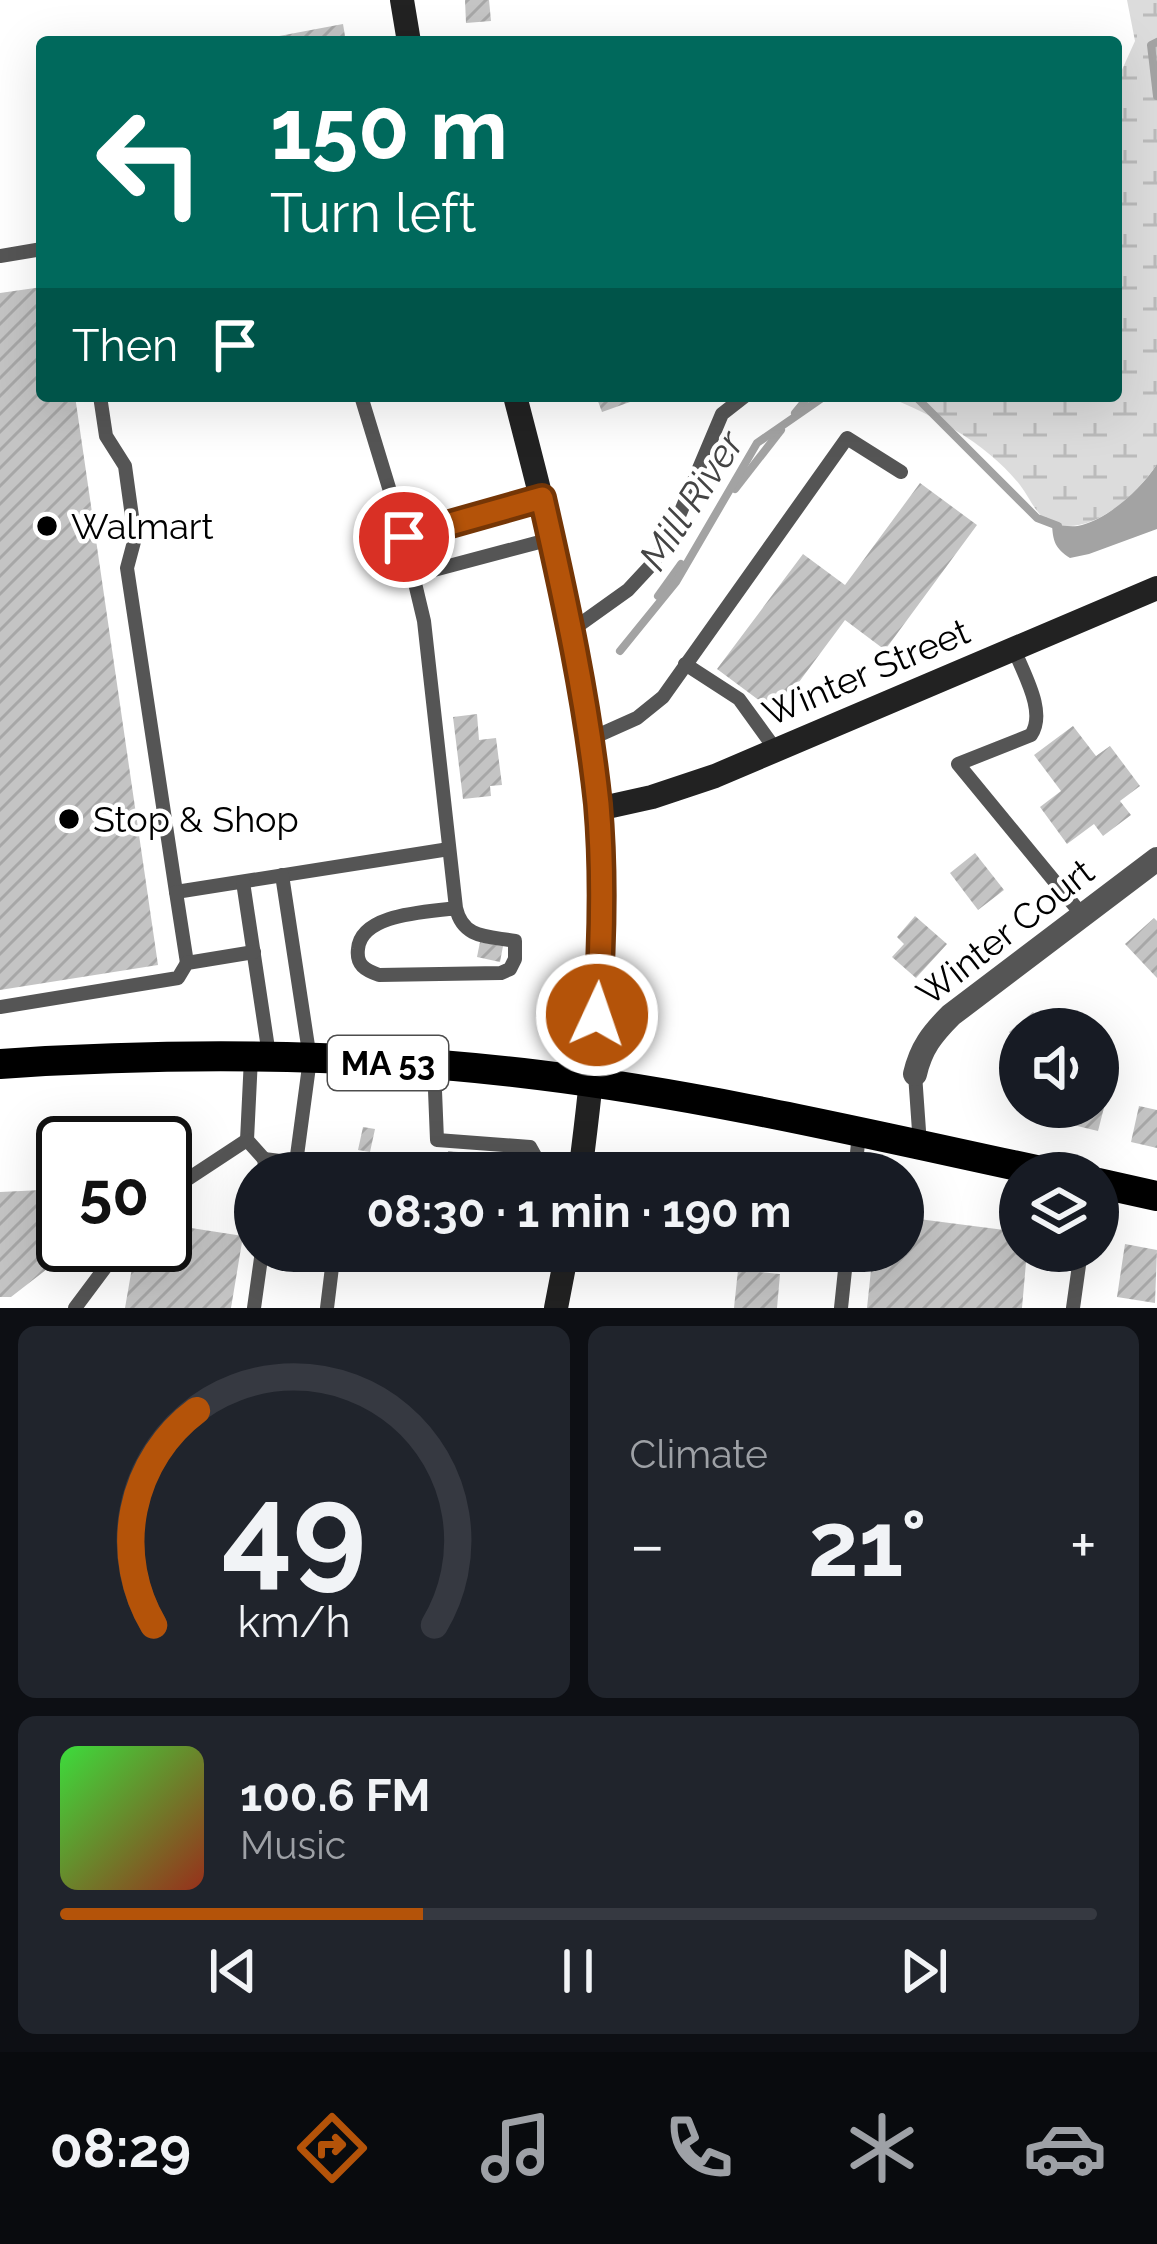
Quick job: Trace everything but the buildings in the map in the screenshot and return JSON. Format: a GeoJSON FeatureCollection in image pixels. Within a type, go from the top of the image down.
{"type":"FeatureCollection","features":[{"type":"Feature","properties":{"kind":"main road"},"geometry":{"type":"LineString","coordinates":[[403,0],[408,36]]}},
{"type":"Feature","properties":{"kind":"main road"},"geometry":{"type":"LineString","coordinates":[[517,402],[572,630],[598,809],[599,989],[582,1152]]}},
{"type":"Feature","properties":{"kind":"main road","name":"Winter Street"},"geometry":{"type":"LineString","coordinates":[[598,809],[673,790],[776,750],[1157,588]]}},
{"type":"Feature","properties":{"kind":"main road","name":"MA 53"},"geometry":{"type":"LineString","coordinates":[[0,1064],[89,1058],[260,1058],[434,1066],[590,1082],[999,1162]]}},
{"type":"Feature","properties":{"kind":"main road"},"geometry":{"type":"LineString","coordinates":[[1119,1188],[1157,1196]]}},
{"type":"Feature","properties":{"kind":"main road"},"geometry":{"type":"LineString","coordinates":[[556,1308],[563,1272]]}},
{"type":"Feature","properties":{"kind":"street","name":"Winter Court"},"geometry":{"type":"LineString","coordinates":[[915,1074],[920,1052],[951,1015],[1157,859]]}},
{"type":"Feature","properties":{"kind":"lane"},"geometry":{"type":"LineString","coordinates":[[0,256],[36,250]]}},
{"type":"Feature","properties":{"kind":"lane"},"geometry":{"type":"LineString","coordinates":[[0,1007],[178,978],[187,963],[127,568],[135,538],[125,466],[106,436],[101,402]]}},
{"type":"Feature","properties":{"kind":"lane"},"geometry":{"type":"LineString","coordinates":[[364,402],[424,621],[460,923],[466,929],[515,941],[515,958],[510,969],[501,973],[379,975],[364,969],[357,959],[358,941],[382,920],[456,908]]}},
{"type":"Feature","properties":{"kind":"lane"},"geometry":{"type":"LineString","coordinates":[[572,630],[628,590],[654,562],[673,530],[722,414],[737,402]]}},
{"type":"Feature","properties":{"kind":"lane"},"geometry":{"type":"LineString","coordinates":[[590,740],[637,718],[663,697],[848,439],[901,472]]}},
{"type":"Feature","properties":{"kind":"lane"},"geometry":{"type":"LineString","coordinates":[[404,537],[542,498]]}},
{"type":"Feature","properties":{"kind":"lane"},"geometry":{"type":"LineString","coordinates":[[415,575],[551,539]]}},
{"type":"Feature","properties":{"kind":"lane"},"geometry":{"type":"LineString","coordinates":[[1014,649],[1037,713],[1036,727],[1030,735],[958,764],[1083,916]]}},
{"type":"Feature","properties":{"kind":"lane"},"geometry":{"type":"LineString","coordinates":[[685,664],[739,699],[776,750]]}},
{"type":"Feature","properties":{"kind":"lane"},"geometry":{"type":"LineString","coordinates":[[176,892],[449,850]]}},
{"type":"Feature","properties":{"kind":"lane"},"geometry":{"type":"LineString","coordinates":[[282,874],[310,1059],[297,1152]]}},
{"type":"Feature","properties":{"kind":"lane"},"geometry":{"type":"LineString","coordinates":[[243,882],[254,952],[260,1058],[247,1140],[255,1152]]}},
{"type":"Feature","properties":{"kind":"lane"},"geometry":{"type":"LineString","coordinates":[[187,963],[254,952]]}},
{"type":"Feature","properties":{"kind":"lane"},"geometry":{"type":"LineString","coordinates":[[434,1066],[437,1140],[530,1147],[533,1152]]}},
{"type":"Feature","properties":{"kind":"lane","name":"Winter Court"},"geometry":{"type":"LineString","coordinates":[[915,1074],[920,1145]]}},
{"type":"Feature","properties":{"kind":"lane"},"geometry":{"type":"LineString","coordinates":[[857,1152],[859,1133]]}},
{"type":"Feature","properties":{"kind":"lane"},"geometry":{"type":"LineString","coordinates":[[192,1176],[247,1140]]}},
{"type":"Feature","properties":{"kind":"lane"},"geometry":{"type":"LineString","coordinates":[[75,1308],[102,1272]]}},
{"type":"Feature","properties":{"kind":"lane"},"geometry":{"type":"LineString","coordinates":[[254,1308],[259,1272]]}},
{"type":"Feature","properties":{"kind":"lane"},"geometry":{"type":"LineString","coordinates":[[327,1308],[331,1272]]}},
{"type":"Feature","properties":{"kind":"lane"},"geometry":{"type":"LineString","coordinates":[[841,1308],[845,1272]]}},
{"type":"Feature","properties":{"kind":"lane"},"geometry":{"type":"LineString","coordinates":[[1073,1308],[1078,1272]]}},
{"type":"Feature","properties":{"kind":"green space"},"geometry":{"type":"Polygon","coordinates":[[[1127,0],[1157,0],[1157,464],[1127,499],[1101,517],[1072,526],[1057,525],[1039,514],[1020,485],[976,443],[899,402],[1122,402],[1122,70],[1135,41],[1127,0]]]}},
{"type":"Feature","properties":{"kind":"shaded area"},"geometry":{"type":"Polygon","coordinates":[[[1157,464],[1157,529],[1070,558],[1058,548],[1052,524],[1078,526],[1103,516],[1134,492],[1157,464]]]}},
{"type":"Feature","properties":{"kind":"waterway","name":"Mill River"},"geometry":{"type":"LineString","coordinates":[[1157,42],[1151,45],[1157,96]]}},
{"type":"Feature","properties":{"kind":"waterway"},"geometry":{"type":"LineString","coordinates":[[795,413],[804,402]]}},
{"type":"Feature","properties":{"kind":"waterway","name":"Mill River"},"geometry":{"type":"LineString","coordinates":[[620,651],[676,582],[757,443],[816,402]]}},
{"type":"Feature","properties":{"kind":"waterway","name":"Mill River"},"geometry":{"type":"LineString","coordinates":[[921,402],[1037,518],[1058,526]]}},
{"type":"Feature","properties":{"kind":"waterway"},"geometry":{"type":"LineString","coordinates":[[735,489],[781,430]]}},
{"type":"Feature","properties":{"kind":"waterway"},"geometry":{"type":"LineString","coordinates":[[658,596],[681,564]]}},
{"type":"Feature","properties":{"kind":"place","name":"Walmart"},"geometry":{"type":"Point","coordinates":[47,526]}},
{"type":"Feature","properties":{"kind":"place","name":"Stop & Shop"},"geometry":{"type":"Point","coordinates":[69,819]}},
{"type":"Feature","properties":{"kind":"route"},"geometry":{"type":"LineString","coordinates":[[404,537],[542,498],[572,630],[598,809],[597,1015]]}}]}
